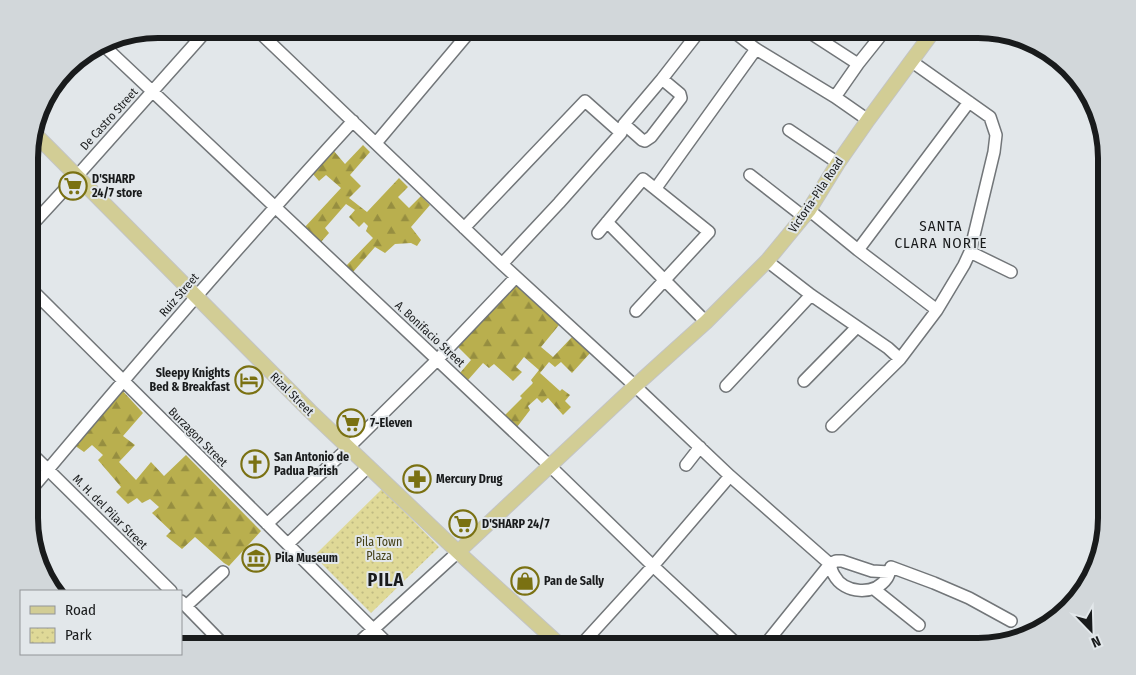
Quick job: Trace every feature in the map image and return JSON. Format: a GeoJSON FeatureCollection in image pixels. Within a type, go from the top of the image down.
{"type":"FeatureCollection","features":[{"type":"Feature","properties":{"kind":"main road","name":"Victoria-Pila Road"},"geometry":{"type":"LineString","coordinates":[[458,552],[706,322],[767,261],[806,214],[868,120],[929,38]]}},
{"type":"Feature","properties":{"kind":"main road","name":"Rizal Street"},"geometry":{"type":"LineString","coordinates":[[40,139],[195,297],[348,448],[552,638]]}},
{"type":"Feature","properties":{"kind":"street","name":"De Castro Street"},"geometry":{"type":"LineString","coordinates":[[38,218],[200,38]]}},
{"type":"Feature","properties":{"kind":"street"},"geometry":{"type":"LineString","coordinates":[[265,38],[502,264],[730,476],[830,564],[834,577],[844,586],[859,590],[874,589],[888,577],[890,567],[934,583],[979,603],[1011,621]]}},
{"type":"Feature","properties":{"kind":"street"},"geometry":{"type":"LineString","coordinates":[[376,144],[464,38]]}},
{"type":"Feature","properties":{"kind":"street"},"geometry":{"type":"LineString","coordinates":[[502,264],[559,203],[623,128],[694,38]]}},
{"type":"Feature","properties":{"kind":"street"},"geometry":{"type":"LineString","coordinates":[[742,38],[868,120]]}},
{"type":"Feature","properties":{"kind":"street"},"geometry":{"type":"LineString","coordinates":[[818,38],[858,64]]}},
{"type":"Feature","properties":{"kind":"street"},"geometry":{"type":"LineString","coordinates":[[835,97],[879,38]]}},
{"type":"Feature","properties":{"kind":"street","name":"A. Bonifacio Street"},"geometry":{"type":"LineString","coordinates":[[108,49],[730,637]]}},
{"type":"Feature","properties":{"kind":"street"},"geometry":{"type":"LineString","coordinates":[[656,188],[756,49]]}},
{"type":"Feature","properties":{"kind":"street"},"geometry":{"type":"LineString","coordinates":[[832,426],[900,359],[937,310],[964,265],[970,252],[994,152],[996,135],[990,117],[911,61]]}},
{"type":"Feature","properties":{"kind":"street"},"geometry":{"type":"LineString","coordinates":[[464,228],[585,101],[642,140],[645,141],[651,137],[680,98],[680,94],[662,79]]}},
{"type":"Feature","properties":{"kind":"street"},"geometry":{"type":"LineString","coordinates":[[858,250],[969,102]]}},
{"type":"Feature","properties":{"kind":"street","name":"Ruiz Street"},"geometry":{"type":"LineString","coordinates":[[38,481],[195,297],[353,121]]}},
{"type":"Feature","properties":{"kind":"street"},"geometry":{"type":"LineString","coordinates":[[789,130],[838,163]]}},
{"type":"Feature","properties":{"kind":"street"},"geometry":{"type":"LineString","coordinates":[[750,175],[858,250],[937,310]]}},
{"type":"Feature","properties":{"kind":"street"},"geometry":{"type":"LineString","coordinates":[[598,233],[643,179],[710,232],[636,311]]}},
{"type":"Feature","properties":{"kind":"street"},"geometry":{"type":"LineString","coordinates":[[607,222],[706,322]]}},
{"type":"Feature","properties":{"kind":"street"},"geometry":{"type":"LineString","coordinates":[[970,252],[1011,272]]}},
{"type":"Feature","properties":{"kind":"street"},"geometry":{"type":"LineString","coordinates":[[767,261],[811,295],[888,348],[900,359]]}},
{"type":"Feature","properties":{"kind":"street"},"geometry":{"type":"LineString","coordinates":[[267,524],[348,448],[437,360],[516,277]]}},
{"type":"Feature","properties":{"kind":"street"},"geometry":{"type":"LineString","coordinates":[[726,386],[811,295]]}},
{"type":"Feature","properties":{"kind":"street","name":"Burzagon Street"},"geometry":{"type":"LineString","coordinates":[[38,296],[381,638]]}},
{"type":"Feature","properties":{"kind":"street"},"geometry":{"type":"LineString","coordinates":[[804,381],[857,327]]}},
{"type":"Feature","properties":{"kind":"street"},"geometry":{"type":"LineString","coordinates":[[686,465],[700,447]]}},
{"type":"Feature","properties":{"kind":"street","name":"M. H. del Pilar Street"},"geometry":{"type":"LineString","coordinates":[[38,460],[170,590]]}},
{"type":"Feature","properties":{"kind":"street"},"geometry":{"type":"LineString","coordinates":[[288,544],[368,467]]}},
{"type":"Feature","properties":{"kind":"street"},"geometry":{"type":"LineString","coordinates":[[588,637],[653,566],[730,476]]}},
{"type":"Feature","properties":{"kind":"street"},"geometry":{"type":"LineString","coordinates":[[364,638],[458,552]]}},
{"type":"Feature","properties":{"kind":"street"},"geometry":{"type":"LineString","coordinates":[[771,637],[830,564],[842,561],[872,571],[889,572]]}},
{"type":"Feature","properties":{"kind":"street"},"geometry":{"type":"LineString","coordinates":[[217,638],[184,604],[223,572]]}},
{"type":"Feature","properties":{"kind":"street"},"geometry":{"type":"LineString","coordinates":[[874,589],[919,625]]}},
{"type":"Feature","properties":{"kind":"green space"},"geometry":{"type":"Polygon","coordinates":[[[363,145],[370,152],[350,175],[361,186],[349,198],[367,212],[399,178],[408,187],[398,197],[409,208],[421,196],[430,205],[411,227],[421,240],[417,246],[411,243],[395,244],[385,253],[375,247],[353,272],[346,266],[373,238],[366,231],[368,226],[364,222],[359,227],[349,217],[355,210],[346,204],[325,228],[329,233],[321,242],[304,228],[341,188],[326,175],[319,181],[313,174],[333,150],[345,164],[363,145]]]}},
{"type":"Feature","properties":{"kind":"green space"},"geometry":{"type":"Polygon","coordinates":[[[516,283],[559,325],[541,347],[553,357],[572,337],[591,352],[572,373],[561,362],[555,367],[549,362],[540,373],[560,391],[562,389],[570,395],[565,401],[571,407],[563,415],[548,398],[542,403],[537,398],[528,406],[530,410],[517,427],[505,415],[522,398],[520,396],[533,383],[531,380],[539,370],[524,357],[516,367],[522,372],[513,381],[494,364],[489,368],[483,363],[468,380],[460,373],[471,360],[455,344],[516,283]]]}},
{"type":"Feature","properties":{"kind":"green space"},"geometry":{"type":"Polygon","coordinates":[[[121,389],[143,413],[123,436],[135,445],[119,462],[136,480],[151,462],[164,476],[186,455],[261,531],[229,566],[195,537],[182,549],[166,536],[171,531],[152,513],[159,507],[150,499],[142,503],[137,498],[128,504],[116,492],[121,487],[98,460],[103,455],[92,445],[84,452],[74,445],[121,389]]]}},
{"type":"Feature","properties":{"kind":"green space","name":"Pila Town Plaza"},"geometry":{"type":"Polygon","coordinates":[[[382,489],[439,547],[371,613],[314,556],[382,489]]]}},
{"type":"Feature","properties":{"kind":"place","name":"D'SHARP 24/7 store"},"geometry":{"type":"Point","coordinates":[73,186]}},
{"type":"Feature","properties":{"kind":"place","name":"Sleepy Knights Bed & Breakfast"},"geometry":{"type":"Point","coordinates":[249,380]}},
{"type":"Feature","properties":{"kind":"place","name":"7-Eleven"},"geometry":{"type":"Point","coordinates":[351,423]}},
{"type":"Feature","properties":{"kind":"place","name":"San Antonio de Padua Parish"},"geometry":{"type":"Point","coordinates":[255,464]}},
{"type":"Feature","properties":{"kind":"place","name":"Mercury Drug"},"geometry":{"type":"Point","coordinates":[417,479]}},
{"type":"Feature","properties":{"kind":"place","name":"D'SHARP 24/7"},"geometry":{"type":"Point","coordinates":[463,524]}},
{"type":"Feature","properties":{"kind":"place","name":"Pila Museum"},"geometry":{"type":"Point","coordinates":[256,558]}},
{"type":"Feature","properties":{"kind":"place","name":"Pan de Sally"},"geometry":{"type":"Point","coordinates":[525,581]}},
{"type":"Feature","properties":{"kind":"district","name":"SANTA CLARA NORTE"},"geometry":{"type":"Point","coordinates":[941,234]}},
{"type":"Feature","properties":{"kind":"district","name":"PILA"},"geometry":{"type":"Point","coordinates":[386,580]}}]}
